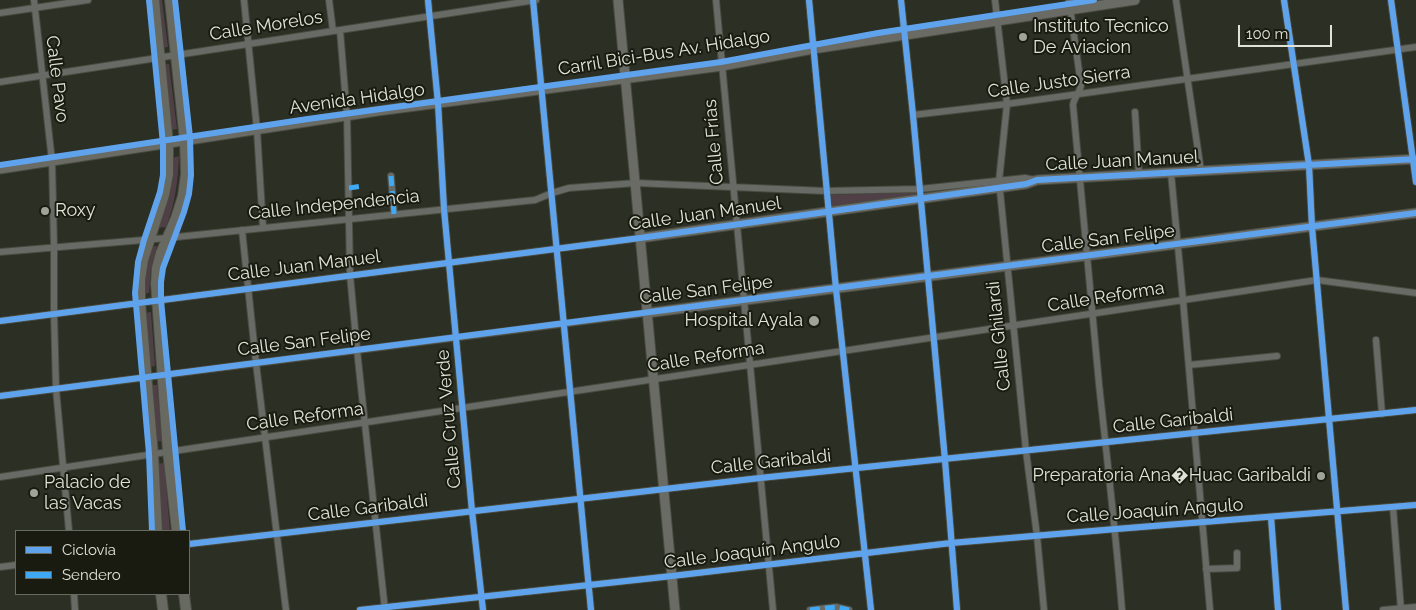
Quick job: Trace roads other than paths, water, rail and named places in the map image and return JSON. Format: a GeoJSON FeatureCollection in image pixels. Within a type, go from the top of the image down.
{"type":"FeatureCollection","features":[{"type":"Feature","properties":{"kind":"main road"},"geometry":{"type":"LineString","coordinates":[[154,0],[168,144],[168,174],[164,195],[143,260],[140,280],[140,302],[153,454],[157,530]]}},
{"type":"Feature","properties":{"kind":"main road"},"geometry":{"type":"LineString","coordinates":[[170,0],[185,141],[186,174],[183,196],[157,268],[156,300],[168,452],[177,530]]}},
{"type":"Feature","properties":{"kind":"main road"},"geometry":{"type":"LineString","coordinates":[[618,0],[675,610]]}},
{"type":"Feature","properties":{"kind":"main road","name":"Avenida Hidalgo"},"geometry":{"type":"LineString","coordinates":[[0,169],[438,103],[722,66],[813,49],[997,21],[1069,5],[1135,0]]}},
{"type":"Feature","properties":{"kind":"main road","name":"Calle Juan Manuel"},"geometry":{"type":"LineString","coordinates":[[640,238],[829,212],[921,194],[999,185],[1026,184],[1037,180],[1415,159]]}},
{"type":"Feature","properties":{"kind":"main road","name":"Calle San Felipe"},"geometry":{"type":"LineString","coordinates":[[647,313],[1416,213]]}},
{"type":"Feature","properties":{"kind":"main road"},"geometry":{"type":"LineString","coordinates":[[161,595],[163,610]]}},
{"type":"Feature","properties":{"kind":"main road"},"geometry":{"type":"LineString","coordinates":[[184,595],[186,610]]}},
{"type":"Feature","properties":{"kind":"street","name":"Calle Pavo"},"geometry":{"type":"LineString","coordinates":[[34,0],[52,161],[56,389],[69,530]]}},
{"type":"Feature","properties":{"kind":"street"},"geometry":{"type":"LineString","coordinates":[[0,13],[88,0]]}},
{"type":"Feature","properties":{"kind":"street"},"geometry":{"type":"LineString","coordinates":[[244,0],[257,130],[263,228]]}},
{"type":"Feature","properties":{"kind":"street"},"geometry":{"type":"LineString","coordinates":[[328,0],[332,31]]}},
{"type":"Feature","properties":{"kind":"street","name":"Calle Cruz Verde"},"geometry":{"type":"LineString","coordinates":[[428,0],[438,103],[444,208],[483,610]]}},
{"type":"Feature","properties":{"kind":"street"},"geometry":{"type":"LineString","coordinates":[[533,0],[591,610]]}},
{"type":"Feature","properties":{"kind":"street","name":"Calle Morelos"},"geometry":{"type":"LineString","coordinates":[[0,82],[538,0]]}},
{"type":"Feature","properties":{"kind":"street","name":"Calle Frías"},"geometry":{"type":"LineString","coordinates":[[716,0],[773,610]]}},
{"type":"Feature","properties":{"kind":"street"},"geometry":{"type":"LineString","coordinates":[[809,0],[826,191],[871,610]]}},
{"type":"Feature","properties":{"kind":"street"},"geometry":{"type":"LineString","coordinates":[[901,0],[921,194],[957,610]]}},
{"type":"Feature","properties":{"kind":"street","name":"Calle Ghilardi"},"geometry":{"type":"LineString","coordinates":[[995,0],[1007,104],[999,185],[1044,610]]}},
{"type":"Feature","properties":{"kind":"street"},"geometry":{"type":"LineString","coordinates":[[1176,0],[1201,171]]}},
{"type":"Feature","properties":{"kind":"street"},"geometry":{"type":"LineString","coordinates":[[1284,0],[1308,165],[1346,610]]}},
{"type":"Feature","properties":{"kind":"street"},"geometry":{"type":"LineString","coordinates":[[1391,0],[1415,159],[1416,182]]}},
{"type":"Feature","properties":{"kind":"street"},"geometry":{"type":"LineString","coordinates":[[1069,5],[1081,85],[1073,104],[1079,178],[1116,528],[1122,610]]}},
{"type":"Feature","properties":{"kind":"street"},"geometry":{"type":"LineString","coordinates":[[340,30],[348,116],[350,275],[385,609]]}},
{"type":"Feature","properties":{"kind":"street","name":"Calle Justo Sierra"},"geometry":{"type":"LineString","coordinates":[[913,115],[1007,104],[1416,47]]}},
{"type":"Feature","properties":{"kind":"street"},"geometry":{"type":"LineString","coordinates":[[1135,112],[1139,175]]}},
{"type":"Feature","properties":{"kind":"street"},"geometry":{"type":"LineString","coordinates":[[1171,173],[1210,610]]}},
{"type":"Feature","properties":{"kind":"street"},"geometry":{"type":"LineString","coordinates":[[391,176],[394,214]]}},
{"type":"Feature","properties":{"kind":"street","name":"Calle Independencia"},"geometry":{"type":"LineString","coordinates":[[0,252],[168,238],[535,200],[569,188],[636,183],[921,194]]}},
{"type":"Feature","properties":{"kind":"street"},"geometry":{"type":"LineString","coordinates":[[242,230],[286,610]]}},
{"type":"Feature","properties":{"kind":"street","name":"Calle Juan Manuel"},"geometry":{"type":"LineString","coordinates":[[0,320],[640,238]]}},
{"type":"Feature","properties":{"kind":"street","name":"Calle Reforma"},"geometry":{"type":"LineString","coordinates":[[0,477],[1317,280],[1416,293]]}},
{"type":"Feature","properties":{"kind":"street","name":"Calle San Felipe"},"geometry":{"type":"LineString","coordinates":[[0,396],[647,313]]}},
{"type":"Feature","properties":{"kind":"street"},"geometry":{"type":"LineString","coordinates":[[1376,340],[1382,414]]}},
{"type":"Feature","properties":{"kind":"street"},"geometry":{"type":"LineString","coordinates":[[1189,365],[1277,356]]}},
{"type":"Feature","properties":{"kind":"street","name":"Calle Garibaldi"},"geometry":{"type":"LineString","coordinates":[[190,544],[760,478],[1416,410]]}},
{"type":"Feature","properties":{"kind":"street","name":"Calle Joaquín Angulo"},"geometry":{"type":"LineString","coordinates":[[360,610],[385,609],[951,543],[1116,528],[1416,505]]}},
{"type":"Feature","properties":{"kind":"street"},"geometry":{"type":"LineString","coordinates":[[1393,507],[1401,609]]}},
{"type":"Feature","properties":{"kind":"street"},"geometry":{"type":"LineString","coordinates":[[1271,517],[1278,610]]}},
{"type":"Feature","properties":{"kind":"street"},"geometry":{"type":"LineString","coordinates":[[1206,569],[1237,568],[1237,553]]}},
{"type":"Feature","properties":{"kind":"street"},"geometry":{"type":"LineString","coordinates":[[0,567],[15,565]]}},
{"type":"Feature","properties":{"kind":"street"},"geometry":{"type":"LineString","coordinates":[[74,595],[75,610]]}},
{"type":"Feature","properties":{"kind":"street"},"geometry":{"type":"LineString","coordinates":[[810,610],[836,607],[849,610]]}},
{"type":"Feature","properties":{"kind":"street"},"geometry":{"type":"LineString","coordinates":[[1383,610],[1416,607]]}},
{"type":"Feature","properties":{"kind":"place","name":"Instituto Tecnico De Aviacion"},"geometry":{"type":"Point","coordinates":[1023,37]}},
{"type":"Feature","properties":{"kind":"place","name":"Roxy"},"geometry":{"type":"Point","coordinates":[45,211]}},
{"type":"Feature","properties":{"kind":"place","name":"Hospital Ayala"},"geometry":{"type":"Point","coordinates":[814,321]}},
{"type":"Feature","properties":{"kind":"place","name":"Preparatoria Ana�Huac Garibaldi"},"geometry":{"type":"Point","coordinates":[1321,476]}},
{"type":"Feature","properties":{"kind":"place","name":"Palacio de las Vacas"},"geometry":{"type":"Point","coordinates":[34,493]}}]}
